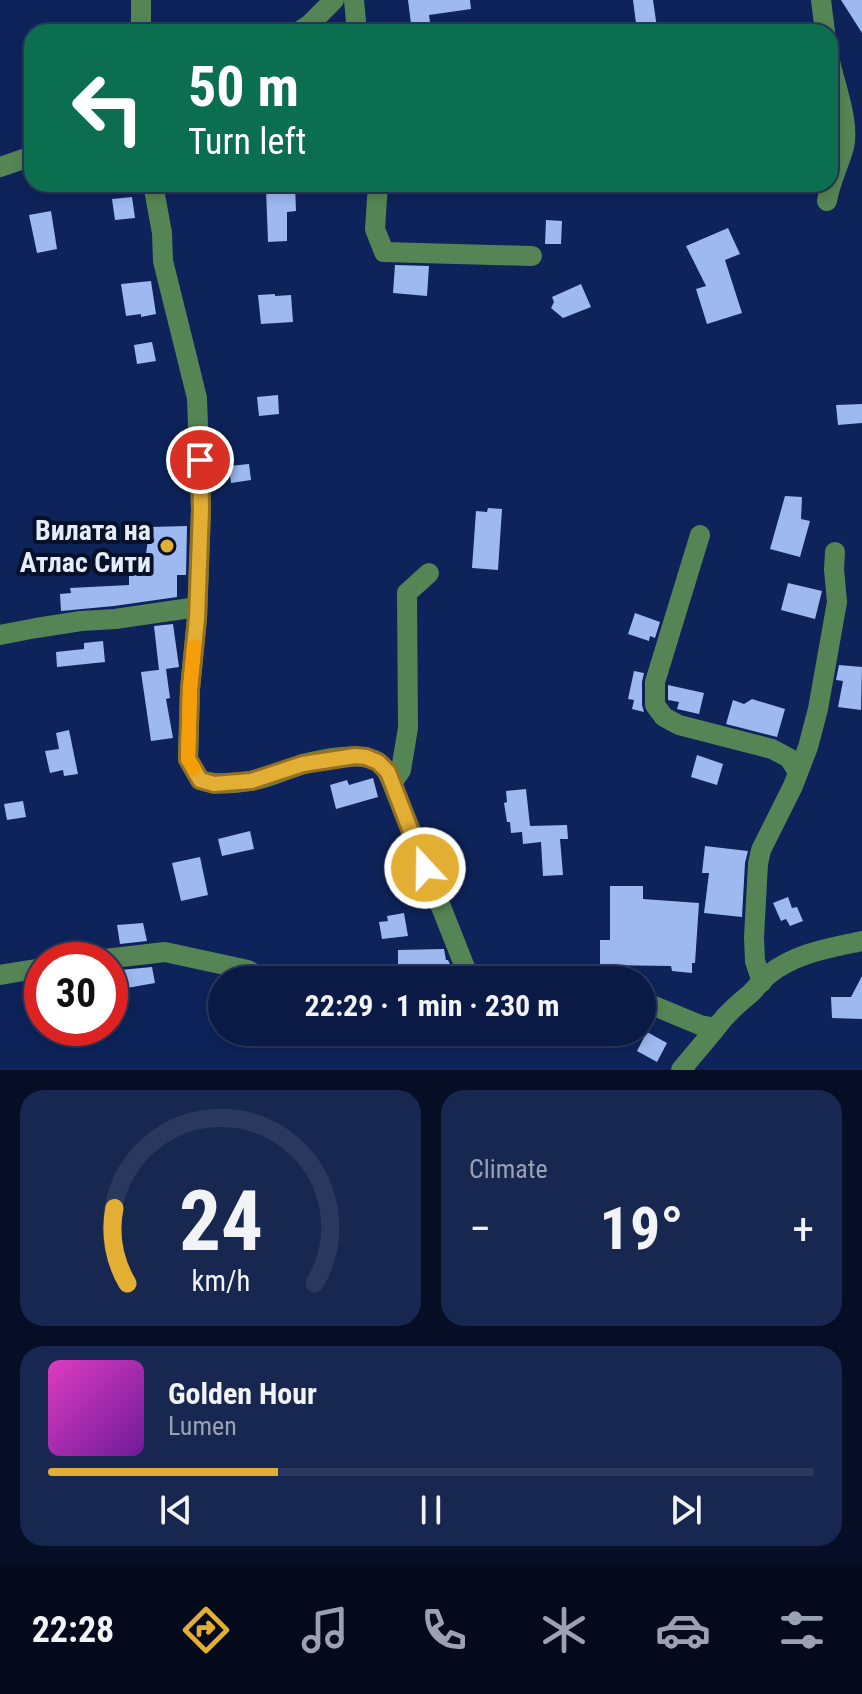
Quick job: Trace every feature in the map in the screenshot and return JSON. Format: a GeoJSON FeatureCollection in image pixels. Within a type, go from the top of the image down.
{"type":"FeatureCollection","features":[{"type":"Feature","properties":{"kind":"street"},"geometry":{"type":"LineString","coordinates":[[141,0],[141,24]]}},
{"type":"Feature","properties":{"kind":"street"},"geometry":{"type":"LineString","coordinates":[[310,24],[334,0]]}},
{"type":"Feature","properties":{"kind":"street"},"geometry":{"type":"LineString","coordinates":[[354,0],[356,24]]}},
{"type":"Feature","properties":{"kind":"street"},"geometry":{"type":"LineString","coordinates":[[821,0],[824,24]]}},
{"type":"Feature","properties":{"kind":"street"},"geometry":{"type":"LineString","coordinates":[[838,97],[845,129],[838,162]]}},
{"type":"Feature","properties":{"kind":"street"},"geometry":{"type":"LineString","coordinates":[[0,167],[24,159]]}},
{"type":"Feature","properties":{"kind":"street"},"geometry":{"type":"LineString","coordinates":[[154,192],[162,233],[163,261],[197,398],[201,510],[188,759],[200,780],[214,784],[251,781],[303,764],[355,756],[378,762],[388,772],[464,966]]}},
{"type":"Feature","properties":{"kind":"street"},"geometry":{"type":"LineString","coordinates":[[377,192],[375,229],[384,252],[532,256]]}},
{"type":"Feature","properties":{"kind":"street"},"geometry":{"type":"LineString","coordinates":[[827,201],[829,192]]}},
{"type":"Feature","properties":{"kind":"street"},"geometry":{"type":"LineString","coordinates":[[700,535],[655,682],[655,705],[664,717],[679,725],[772,749],[789,758],[798,772]]}},
{"type":"Feature","properties":{"kind":"street"},"geometry":{"type":"LineString","coordinates":[[762,982],[755,961],[754,937],[758,864],[761,850],[808,747],[818,709],[837,602],[835,552]]}},
{"type":"Feature","properties":{"kind":"street"},"geometry":{"type":"LineString","coordinates":[[392,783],[401,770],[408,728],[407,593],[429,573]]}},
{"type":"Feature","properties":{"kind":"street"},"geometry":{"type":"LineString","coordinates":[[0,635],[66,623],[197,607]]}},
{"type":"Feature","properties":{"kind":"street"},"geometry":{"type":"LineString","coordinates":[[681,1070],[735,1006],[768,975],[792,960],[862,941]]}},
{"type":"Feature","properties":{"kind":"street"},"geometry":{"type":"LineString","coordinates":[[128,956],[165,952],[230,966]]}},
{"type":"Feature","properties":{"kind":"street"},"geometry":{"type":"LineString","coordinates":[[0,975],[24,971]]}},
{"type":"Feature","properties":{"kind":"street"},"geometry":{"type":"LineString","coordinates":[[656,1006],[700,1025],[716,1028]]}},
{"type":"Feature","properties":{"kind":"building"},"geometry":{"type":"Polygon","coordinates":[[[408,0],[470,0],[471,9],[429,15],[430,22],[411,24],[408,0]]]}},
{"type":"Feature","properties":{"kind":"building"},"geometry":{"type":"Polygon","coordinates":[[[633,0],[653,0],[656,24],[636,24],[633,0]]]}},
{"type":"Feature","properties":{"kind":"building"},"geometry":{"type":"Polygon","coordinates":[[[841,0],[862,0],[862,33],[841,0]]]}},
{"type":"Feature","properties":{"kind":"building"},"geometry":{"type":"Polygon","coordinates":[[[266,192],[295,192],[296,211],[287,212],[287,241],[268,242],[266,192]]]}},
{"type":"Feature","properties":{"kind":"building"},"geometry":{"type":"Polygon","coordinates":[[[132,197],[135,218],[115,220],[112,199],[132,197]]]}},
{"type":"Feature","properties":{"kind":"building"},"geometry":{"type":"Polygon","coordinates":[[[51,211],[57,249],[37,253],[29,215],[51,211]]]}},
{"type":"Feature","properties":{"kind":"building"},"geometry":{"type":"Polygon","coordinates":[[[546,220],[562,221],[561,244],[545,244],[546,220]]]}},
{"type":"Feature","properties":{"kind":"building"},"geometry":{"type":"Polygon","coordinates":[[[728,228],[740,254],[725,260],[742,313],[707,324],[696,289],[706,286],[686,246],[728,228]]]}},
{"type":"Feature","properties":{"kind":"building"},"geometry":{"type":"Polygon","coordinates":[[[395,265],[429,266],[427,296],[393,293],[395,265]]]}},
{"type":"Feature","properties":{"kind":"building"},"geometry":{"type":"Polygon","coordinates":[[[151,281],[156,314],[126,316],[121,284],[151,281]]]}},
{"type":"Feature","properties":{"kind":"building"},"geometry":{"type":"Polygon","coordinates":[[[581,284],[591,307],[563,318],[551,308],[554,302],[552,297],[581,284]]]}},
{"type":"Feature","properties":{"kind":"building"},"geometry":{"type":"Polygon","coordinates":[[[258,295],[291,295],[293,322],[261,324],[258,295]]]}},
{"type":"Feature","properties":{"kind":"building"},"geometry":{"type":"Polygon","coordinates":[[[152,342],[156,361],[137,364],[134,345],[152,342]]]}},
{"type":"Feature","properties":{"kind":"building"},"geometry":{"type":"Polygon","coordinates":[[[278,395],[279,414],[259,416],[257,397],[278,395]]]}},
{"type":"Feature","properties":{"kind":"building"},"geometry":{"type":"Polygon","coordinates":[[[862,404],[862,423],[838,425],[836,405],[862,404]]]}},
{"type":"Feature","properties":{"kind":"building"},"geometry":{"type":"Polygon","coordinates":[[[249,464],[251,480],[231,483],[229,466],[249,464]]]}},
{"type":"Feature","properties":{"kind":"building"},"geometry":{"type":"Polygon","coordinates":[[[785,496],[802,497],[801,519],[810,521],[800,557],[770,549],[785,496]]]}},
{"type":"Feature","properties":{"kind":"building"},"geometry":{"type":"Polygon","coordinates":[[[488,508],[502,509],[498,570],[472,568],[476,511],[487,512],[488,508]]]}},
{"type":"Feature","properties":{"kind":"building"},"geometry":{"type":"Polygon","coordinates":[[[187,526],[186,575],[177,575],[177,597],[61,611],[60,594],[71,593],[70,588],[129,585],[129,568],[144,567],[150,527],[187,526]]]}},
{"type":"Feature","properties":{"kind":"building"},"geometry":{"type":"Polygon","coordinates":[[[788,583],[822,591],[815,619],[781,610],[788,583]]]}},
{"type":"Feature","properties":{"kind":"building"},"geometry":{"type":"Polygon","coordinates":[[[635,613],[660,622],[655,638],[650,636],[649,641],[628,634],[635,613]]]}},
{"type":"Feature","properties":{"kind":"building"},"geometry":{"type":"Polygon","coordinates":[[[173,624],[179,667],[159,670],[154,626],[173,624]]]}},
{"type":"Feature","properties":{"kind":"building"},"geometry":{"type":"Polygon","coordinates":[[[103,641],[105,662],[57,667],[56,652],[84,649],[84,643],[103,641]]]}},
{"type":"Feature","properties":{"kind":"building"},"geometry":{"type":"Polygon","coordinates":[[[839,665],[862,667],[861,710],[838,707],[843,681],[836,680],[839,665]]]}},
{"type":"Feature","properties":{"kind":"building"},"geometry":{"type":"Polygon","coordinates":[[[166,669],[170,698],[166,699],[173,738],[151,741],[141,672],[166,669]]]}},
{"type":"Feature","properties":{"kind":"building"},"geometry":{"type":"Polygon","coordinates":[[[634,671],[644,673],[644,712],[632,709],[634,700],[628,699],[634,671]]]}},
{"type":"Feature","properties":{"kind":"building"},"geometry":{"type":"Polygon","coordinates":[[[668,685],[704,693],[699,714],[677,709],[679,702],[668,700],[668,685]]]}},
{"type":"Feature","properties":{"kind":"building"},"geometry":{"type":"Polygon","coordinates":[[[752,699],[785,709],[777,737],[726,724],[733,700],[744,704],[752,699]]]}},
{"type":"Feature","properties":{"kind":"building"},"geometry":{"type":"Polygon","coordinates":[[[69,730],[78,774],[64,776],[63,770],[50,773],[45,751],[59,749],[56,733],[69,730]]]}},
{"type":"Feature","properties":{"kind":"building"},"geometry":{"type":"Polygon","coordinates":[[[697,755],[723,764],[717,785],[691,777],[697,755]]]}},
{"type":"Feature","properties":{"kind":"building"},"geometry":{"type":"Polygon","coordinates":[[[373,778],[378,797],[336,809],[330,785],[347,780],[349,785],[373,778]]]}},
{"type":"Feature","properties":{"kind":"building"},"geometry":{"type":"Polygon","coordinates":[[[526,789],[530,826],[567,825],[568,839],[560,839],[563,875],[543,876],[541,842],[523,844],[522,832],[511,833],[504,803],[507,802],[506,791],[526,789]]]}},
{"type":"Feature","properties":{"kind":"building"},"geometry":{"type":"Polygon","coordinates":[[[23,801],[26,817],[7,820],[4,804],[23,801]]]}},
{"type":"Feature","properties":{"kind":"building"},"geometry":{"type":"Polygon","coordinates":[[[250,831],[254,849],[222,856],[218,839],[250,831]]]}},
{"type":"Feature","properties":{"kind":"building"},"geometry":{"type":"Polygon","coordinates":[[[705,846],[748,851],[742,917],[704,913],[709,873],[702,873],[705,846]]]}},
{"type":"Feature","properties":{"kind":"building"},"geometry":{"type":"Polygon","coordinates":[[[200,857],[208,895],[181,901],[172,863],[200,857]]]}},
{"type":"Feature","properties":{"kind":"building"},"geometry":{"type":"Polygon","coordinates":[[[610,886],[643,886],[643,899],[699,903],[692,973],[672,971],[671,966],[600,965],[600,940],[610,940],[610,886]]]}},
{"type":"Feature","properties":{"kind":"building"},"geometry":{"type":"Polygon","coordinates":[[[788,897],[792,908],[797,907],[803,921],[790,926],[786,919],[781,921],[773,903],[788,897]]]}},
{"type":"Feature","properties":{"kind":"building"},"geometry":{"type":"Polygon","coordinates":[[[404,913],[408,936],[382,939],[379,922],[388,921],[387,916],[404,913]]]}},
{"type":"Feature","properties":{"kind":"building"},"geometry":{"type":"Polygon","coordinates":[[[143,923],[147,941],[120,942],[117,925],[143,923]]]}},
{"type":"Feature","properties":{"kind":"building"},"geometry":{"type":"Polygon","coordinates":[[[444,949],[451,966],[398,966],[398,950],[444,949]]]}},
{"type":"Feature","properties":{"kind":"building"},"geometry":{"type":"Polygon","coordinates":[[[152,967],[155,983],[128,988],[128,969],[152,967]]]}},
{"type":"Feature","properties":{"kind":"building"},"geometry":{"type":"Polygon","coordinates":[[[862,976],[862,1019],[832,1018],[831,997],[851,997],[862,976]]]}},
{"type":"Feature","properties":{"kind":"building"},"geometry":{"type":"Polygon","coordinates":[[[656,1037],[667,1043],[657,1062],[637,1051],[640,1046],[656,1046],[656,1037]]]}},
{"type":"Feature","properties":{"kind":"building"},"geometry":{"type":"Polygon","coordinates":[[[530,1046],[571,1047],[530,1048],[530,1046]]]}},
{"type":"Feature","properties":{"kind":"slow traffic"},"geometry":{"type":"LineString","coordinates":[[194,646],[188,759],[194,769]]}},
{"type":"Feature","properties":{"kind":"place","name":"Вилата на Атлас Сити"},"geometry":{"type":"Point","coordinates":[167,546]}},
{"type":"Feature","properties":{"kind":"route"},"geometry":{"type":"LineString","coordinates":[[200,460],[197,618],[190,689],[188,759],[200,780],[214,784],[251,781],[303,764],[331,759],[355,756],[378,762],[388,772],[425,868]]}}]}
